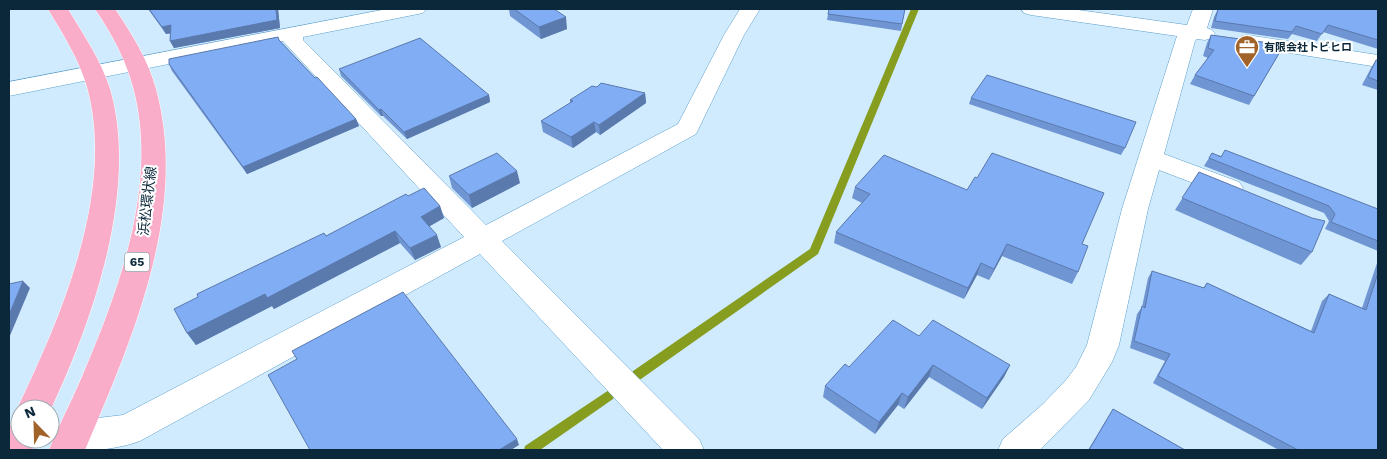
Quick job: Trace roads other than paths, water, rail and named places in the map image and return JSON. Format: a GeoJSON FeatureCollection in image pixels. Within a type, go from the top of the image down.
{"type":"FeatureCollection","features":[{"type":"Feature","properties":{"kind":"main road"},"geometry":{"type":"LineString","coordinates":[[39,399],[47,384],[82,290],[96,237],[105,191],[107,152],[104,118],[99,92],[88,61],[58,9]]}},
{"type":"Feature","properties":{"kind":"main road","name":"浜松環状線"},"geometry":{"type":"LineString","coordinates":[[70,444],[100,375],[125,308],[140,250],[149,201],[153,159],[151,122],[145,90],[124,38],[105,9]]}},
{"type":"Feature","properties":{"kind":"street"},"geometry":{"type":"LineString","coordinates":[[9,89],[292,33],[340,16],[416,9]]}},
{"type":"Feature","properties":{"kind":"street"},"geometry":{"type":"LineString","coordinates":[[70,444],[128,430],[688,129],[734,35],[750,9]]}},
{"type":"Feature","properties":{"kind":"street"},"geometry":{"type":"LineString","coordinates":[[1031,9],[1197,20],[1226,37],[1378,61]]}},
{"type":"Feature","properties":{"kind":"street"},"geometry":{"type":"LineString","coordinates":[[1016,450],[1071,398],[1085,382],[1096,364],[1150,158],[1185,39],[1197,20]]}},
{"type":"Feature","properties":{"kind":"street"},"geometry":{"type":"LineString","coordinates":[[292,33],[293,42],[686,450]]}},
{"type":"Feature","properties":{"kind":"street"},"geometry":{"type":"LineString","coordinates":[[1150,158],[1169,163],[1250,196]]}},
{"type":"Feature","properties":{"kind":"waterway"},"geometry":{"type":"LineString","coordinates":[[637,375],[814,251],[915,9]]}},
{"type":"Feature","properties":{"kind":"waterway"},"geometry":{"type":"LineString","coordinates":[[530,450],[609,395]]}},
{"type":"Feature","properties":{"kind":"place","name":"有限会社トビヒロ"},"geometry":{"type":"Point","coordinates":[1247,68]}}]}
